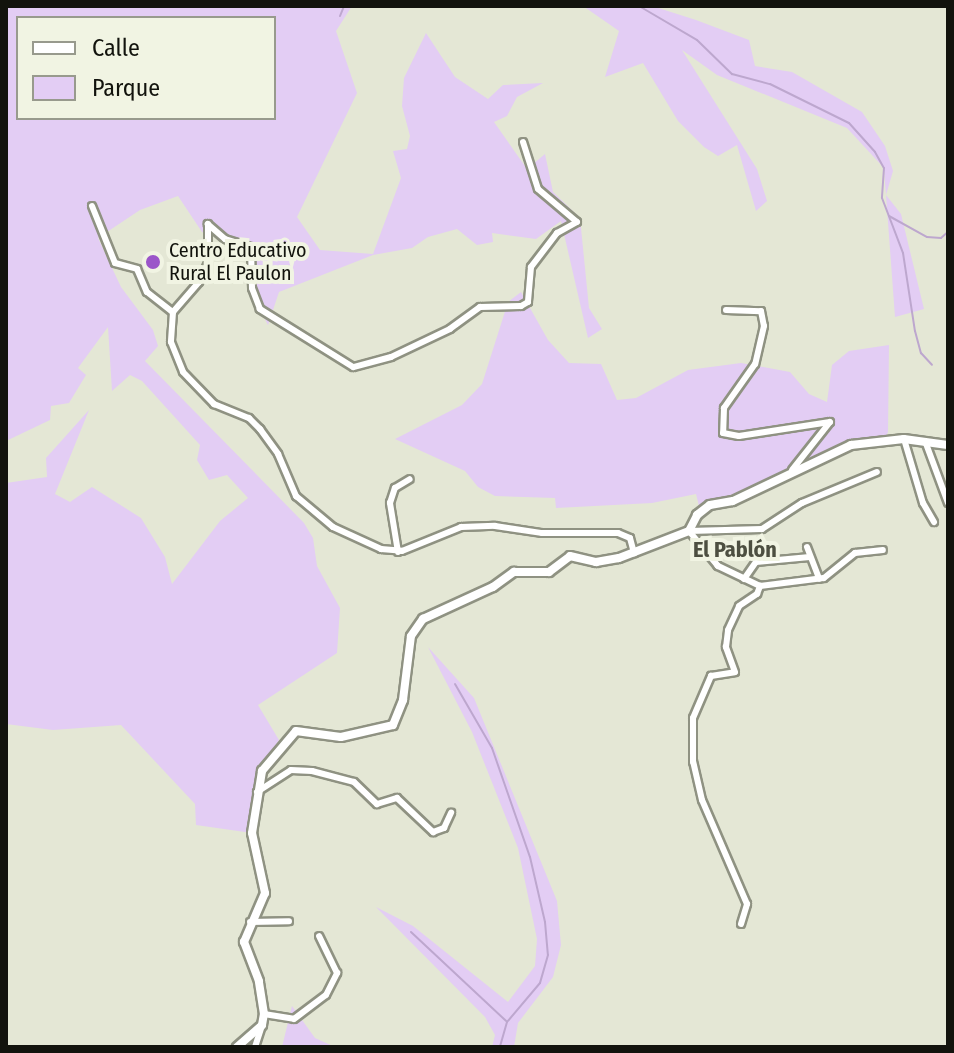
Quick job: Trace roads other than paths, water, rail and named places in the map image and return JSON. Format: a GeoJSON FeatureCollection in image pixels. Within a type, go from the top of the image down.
{"type":"FeatureCollection","features":[{"type":"Feature","properties":{"kind":"street"},"geometry":{"type":"LineString","coordinates":[[523,142],[538,189],[577,222],[560,229],[531,267],[528,302],[521,306],[480,307],[450,329],[391,357],[353,367],[260,309],[252,288],[251,247],[225,239],[208,224],[204,273],[173,312],[171,342],[183,372],[214,404],[253,422],[278,454],[296,496],[333,527],[398,552],[470,526],[542,533],[618,533],[630,538],[634,553]]}},
{"type":"Feature","properties":{"kind":"street"},"geometry":{"type":"LineString","coordinates":[[92,206],[115,263],[137,269],[147,292],[173,312]]}},
{"type":"Feature","properties":{"kind":"street"},"geometry":{"type":"LineString","coordinates":[[726,310],[761,311],[764,326],[755,364],[724,408],[723,433],[739,436],[830,422],[792,470]]}},
{"type":"Feature","properties":{"kind":"street"},"geometry":{"type":"LineString","coordinates":[[904,439],[934,522]]}},
{"type":"Feature","properties":{"kind":"street"},"geometry":{"type":"LineString","coordinates":[[689,531],[697,515],[710,505],[733,501],[792,470],[851,445],[904,439],[948,445]]}},
{"type":"Feature","properties":{"kind":"street"},"geometry":{"type":"LineString","coordinates":[[925,441],[948,503]]}},
{"type":"Feature","properties":{"kind":"street"},"geometry":{"type":"LineString","coordinates":[[255,1047],[264,1014],[259,981],[244,942],[265,890],[252,833],[257,792],[271,755],[296,731],[341,737],[393,725],[403,700],[411,636],[433,612],[493,587],[514,572],[549,572],[570,556],[596,562],[634,553],[689,531],[762,529],[802,503],[877,472]]}},
{"type":"Feature","properties":{"kind":"street"},"geometry":{"type":"LineString","coordinates":[[398,552],[390,503],[395,488],[410,479]]}},
{"type":"Feature","properties":{"kind":"street"},"geometry":{"type":"LineString","coordinates":[[689,531],[718,566],[760,586],[819,579],[855,553],[883,550]]}},
{"type":"Feature","properties":{"kind":"street"},"geometry":{"type":"LineString","coordinates":[[807,547],[819,579]]}},
{"type":"Feature","properties":{"kind":"street"},"geometry":{"type":"LineString","coordinates":[[744,579],[756,562],[810,557]]}},
{"type":"Feature","properties":{"kind":"street"},"geometry":{"type":"LineString","coordinates":[[741,924],[747,904],[702,800],[693,762],[693,718],[711,676],[735,672],[726,647],[728,630],[739,606],[757,594],[760,586]]}},
{"type":"Feature","properties":{"kind":"street"},"geometry":{"type":"LineString","coordinates":[[257,792],[291,770],[312,771],[354,782],[377,804],[397,798],[433,832],[444,828],[451,813]]}},
{"type":"Feature","properties":{"kind":"street"},"geometry":{"type":"LineString","coordinates":[[250,922],[289,921]]}},
{"type":"Feature","properties":{"kind":"street"},"geometry":{"type":"LineString","coordinates":[[264,1014],[294,1019],[326,995],[337,973],[319,936]]}},
{"type":"Feature","properties":{"kind":"street"},"geometry":{"type":"LineString","coordinates":[[237,1047],[262,1025]]}},
{"type":"Feature","properties":{"kind":"waterway"},"geometry":{"type":"LineString","coordinates":[[340,16],[344,6]]}},
{"type":"Feature","properties":{"kind":"waterway"},"geometry":{"type":"LineString","coordinates":[[639,6],[697,40],[732,74],[770,84],[849,123],[875,152],[884,168],[882,198],[903,253],[915,331],[921,353],[932,365]]}},
{"type":"Feature","properties":{"kind":"waterway"},"geometry":{"type":"LineString","coordinates":[[889,216],[927,237],[941,238],[948,232]]}},
{"type":"Feature","properties":{"kind":"waterway"},"geometry":{"type":"LineString","coordinates":[[455,684],[492,748],[530,857],[545,922],[548,955],[540,983],[507,1022],[500,1047]]}},
{"type":"Feature","properties":{"kind":"waterway"},"geometry":{"type":"LineString","coordinates":[[411,932],[506,1021]]}},
{"type":"Feature","properties":{"kind":"place","name":"Centro Educativo Rural El Paulon"},"geometry":{"type":"Point","coordinates":[153,262]}},
{"type":"Feature","properties":{"kind":"district","name":"El Pablón"},"geometry":{"type":"Point","coordinates":[735,550]}}]}
